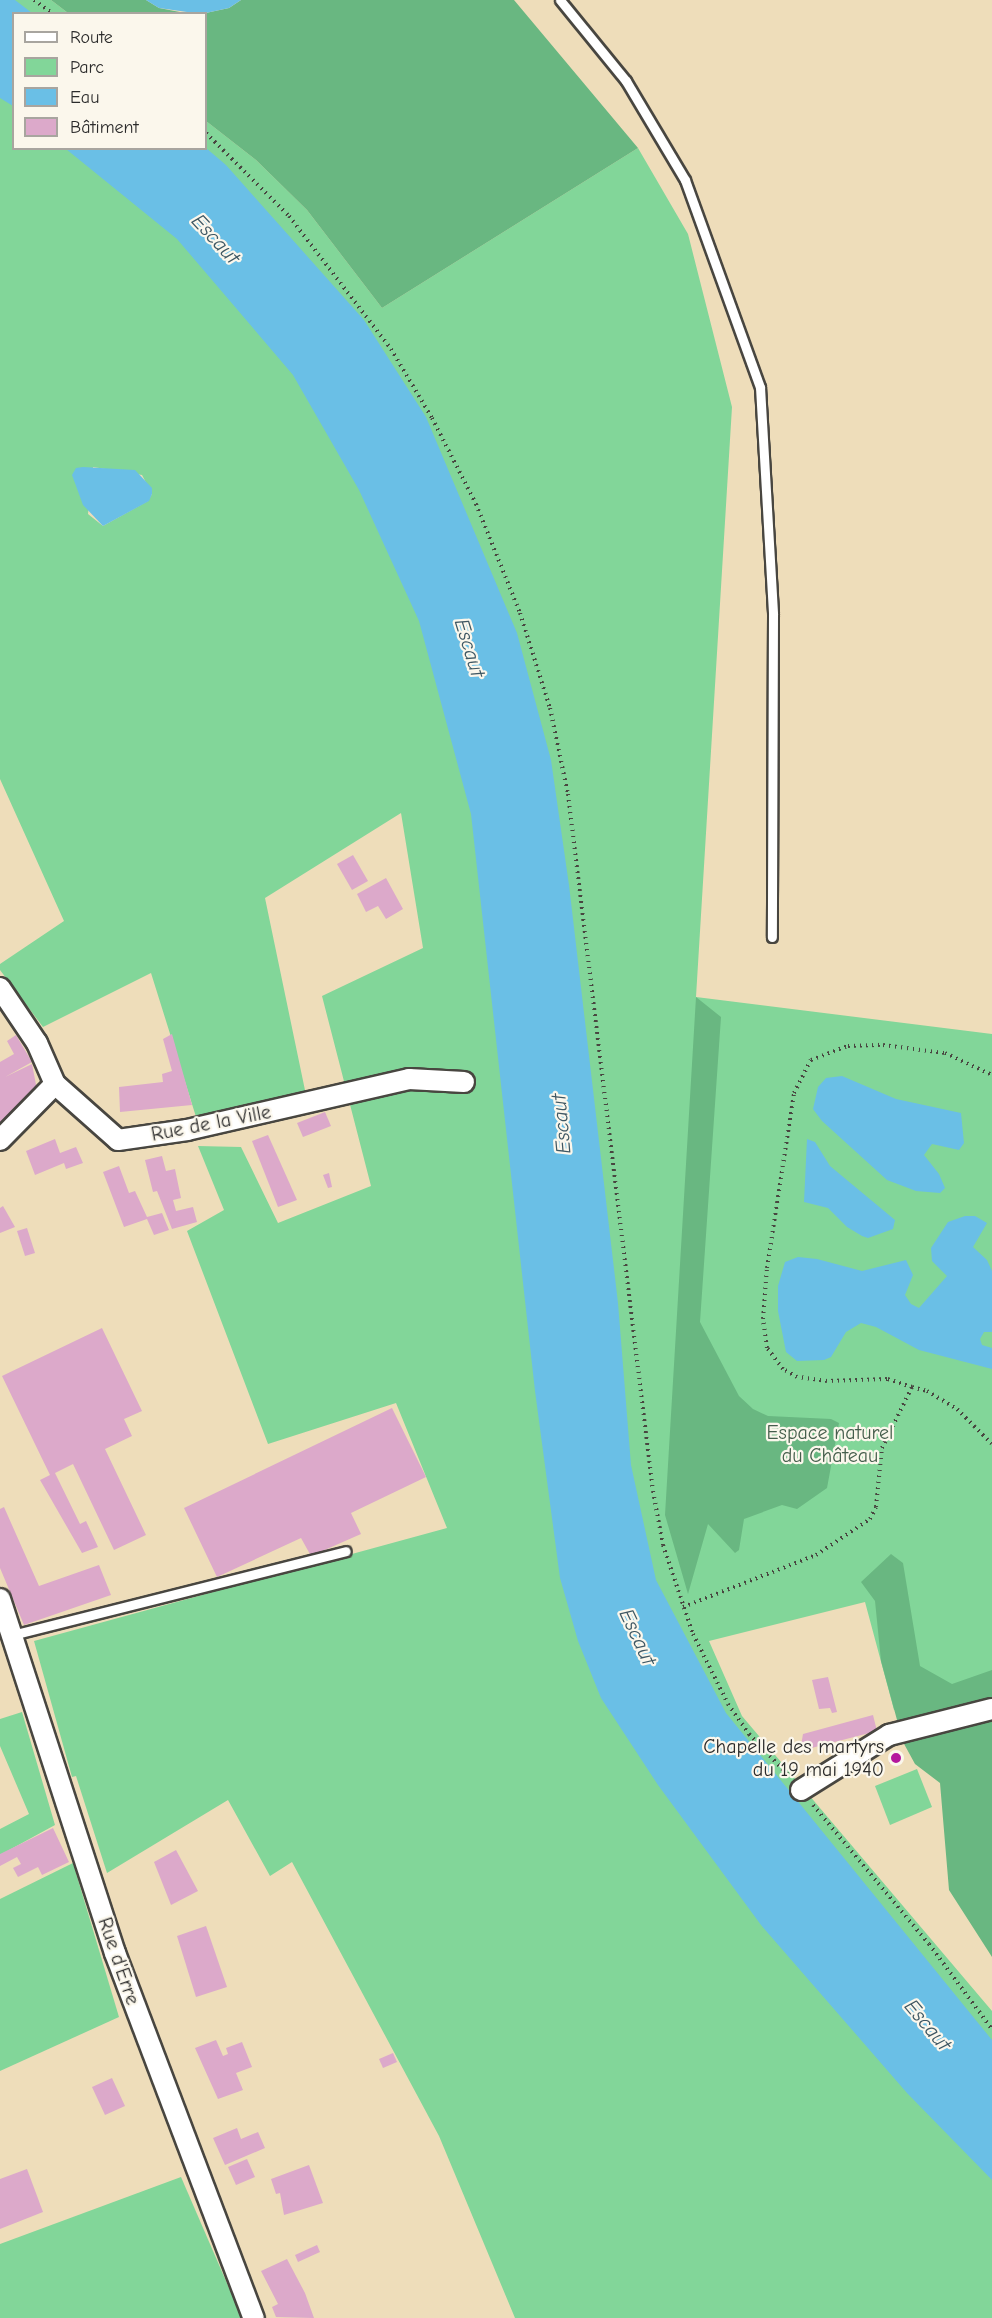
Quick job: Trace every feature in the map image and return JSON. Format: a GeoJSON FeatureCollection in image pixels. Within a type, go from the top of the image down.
{"type":"FeatureCollection","features":[{"type":"Feature","properties":{"kind":"street"},"geometry":{"type":"LineString","coordinates":[[0,988],[37,1043],[55,1084],[0,1140]]}},
{"type":"Feature","properties":{"kind":"street","name":"Rue de la Ville"},"geometry":{"type":"LineString","coordinates":[[55,1084],[118,1140],[187,1130],[409,1079],[464,1082]]}},
{"type":"Feature","properties":{"kind":"street","name":"Rue d'Erre"},"geometry":{"type":"LineString","coordinates":[[0,1599],[115,1953],[254,2318]]}},
{"type":"Feature","properties":{"kind":"street"},"geometry":{"type":"LineString","coordinates":[[801,1790],[889,1735],[992,1709]]}},
{"type":"Feature","properties":{"kind":"lane"},"geometry":{"type":"LineString","coordinates":[[560,0],[626,81],[685,180],[760,387],[773,615],[772,937]]}},
{"type":"Feature","properties":{"kind":"lane"},"geometry":{"type":"LineString","coordinates":[[12,1635],[346,1551]]}},
{"type":"Feature","properties":{"kind":"path"},"geometry":{"type":"LineString","coordinates":[[34,0],[50,12]]}},
{"type":"Feature","properties":{"kind":"path"},"geometry":{"type":"LineString","coordinates":[[207,134],[309,240],[401,365],[476,504],[534,654],[568,794],[653,1491],[663,1545],[683,1607],[737,1719],[801,1790],[929,1944],[992,2029]]}},
{"type":"Feature","properties":{"kind":"path"},"geometry":{"type":"LineString","coordinates":[[992,1075],[945,1053],[871,1044],[848,1046],[811,1060],[800,1074],[794,1093],[767,1268],[763,1319],[767,1348],[783,1369],[797,1377],[827,1381],[887,1379],[927,1391],[957,1409],[992,1444]]}},
{"type":"Feature","properties":{"kind":"path"},"geometry":{"type":"LineString","coordinates":[[683,1607],[816,1555],[870,1519],[876,1507],[882,1448],[912,1387]]}},
{"type":"Feature","properties":{"kind":"green space","name":"Espace naturel du Château"},"geometry":{"type":"Polygon","coordinates":[[[0,0],[51,0],[67,12],[12,12],[12,150],[207,150],[207,122],[256,160],[307,210],[382,308],[638,148],[688,234],[732,407],[696,997],[992,1034],[992,1686],[894,1710],[865,1602],[709,1641],[742,1716],[992,2011],[992,2318],[515,2318],[439,2136],[292,1862],[270,1876],[228,1800],[107,1873],[76,1776],[72,1777],[34,1641],[447,1528],[396,1403],[268,1444],[187,1231],[224,1210],[198,1146],[241,1147],[278,1223],[371,1186],[322,996],[423,948],[401,813],[265,898],[306,1095],[197,1120],[151,973],[43,1027],[0,970],[0,964],[64,921],[0,779],[0,0]],[[93,467],[88,514],[103,526],[148,501],[152,494],[142,475],[93,467]]]}},
{"type":"Feature","properties":{"kind":"green space"},"geometry":{"type":"Polygon","coordinates":[[[51,0],[146,0],[159,8],[180,12],[67,12],[51,0]]]}},
{"type":"Feature","properties":{"kind":"green space"},"geometry":{"type":"Polygon","coordinates":[[[241,0],[514,0],[638,148],[382,308],[307,210],[256,160],[207,122],[207,13],[229,8],[241,0]]]}},
{"type":"Feature","properties":{"kind":"green space","name":"Espace naturel du Château"},"geometry":{"type":"Polygon","coordinates":[[[696,997],[721,1017],[700,1322],[739,1396],[753,1409],[768,1416],[831,1419],[839,1423],[827,1488],[797,1509],[782,1505],[744,1519],[739,1550],[735,1553],[708,1524],[688,1594],[665,1515],[696,997]]]}},
{"type":"Feature","properties":{"kind":"green space"},"geometry":{"type":"Polygon","coordinates":[[[891,1554],[903,1563],[920,1666],[952,1684],[992,1670],[992,1957],[949,1890],[940,1783],[915,1764],[903,1742],[881,1661],[875,1601],[861,1582],[891,1554]]]}},
{"type":"Feature","properties":{"kind":"green space"},"geometry":{"type":"Polygon","coordinates":[[[22,1712],[55,1825],[0,1855],[0,1829],[29,1814],[0,1746],[0,1719],[22,1712]]]}},
{"type":"Feature","properties":{"kind":"green space"},"geometry":{"type":"Polygon","coordinates":[[[917,1769],[932,1807],[890,1825],[875,1786],[917,1769]]]}},
{"type":"Feature","properties":{"kind":"green space"},"geometry":{"type":"Polygon","coordinates":[[[73,1863],[119,2017],[0,2071],[0,1899],[73,1863]]]}},
{"type":"Feature","properties":{"kind":"green space"},"geometry":{"type":"Polygon","coordinates":[[[181,2177],[242,2318],[0,2318],[0,2244],[181,2177]]]}},
{"type":"Feature","properties":{"kind":"water"},"geometry":{"type":"Polygon","coordinates":[[[0,0],[15,0],[31,12],[12,12],[12,105],[0,98],[0,0]]]}},
{"type":"Feature","properties":{"kind":"water"},"geometry":{"type":"Polygon","coordinates":[[[146,0],[241,0],[229,8],[207,13],[159,8],[146,0]]]}},
{"type":"Feature","properties":{"kind":"water","name":"Escaut"},"geometry":{"type":"Polygon","coordinates":[[[207,149],[226,165],[364,320],[426,417],[517,633],[551,760],[569,885],[618,1303],[631,1465],[656,1580],[726,1713],[992,2040],[992,2180],[907,2093],[761,1925],[658,1785],[601,1698],[578,1641],[560,1578],[535,1391],[471,814],[419,621],[359,490],[293,375],[177,239],[67,150],[207,149]]]}},
{"type":"Feature","properties":{"kind":"water"},"geometry":{"type":"Polygon","coordinates":[[[76,468],[135,470],[152,488],[149,501],[103,526],[83,505],[72,475],[76,468]]]}},
{"type":"Feature","properties":{"kind":"water"},"geometry":{"type":"Polygon","coordinates":[[[842,1076],[896,1099],[961,1113],[964,1143],[959,1150],[932,1144],[924,1155],[939,1174],[945,1188],[940,1193],[916,1191],[887,1180],[822,1121],[813,1109],[818,1087],[826,1078],[842,1076]]]}},
{"type":"Feature","properties":{"kind":"water"},"geometry":{"type":"Polygon","coordinates":[[[807,1139],[815,1142],[830,1166],[895,1220],[893,1229],[868,1238],[847,1227],[828,1208],[804,1202],[807,1139]]]}},
{"type":"Feature","properties":{"kind":"water"},"geometry":{"type":"Polygon","coordinates":[[[965,1216],[975,1216],[987,1223],[973,1247],[987,1260],[992,1271],[992,1332],[984,1332],[980,1339],[982,1345],[992,1348],[992,1369],[919,1350],[876,1327],[861,1323],[846,1332],[831,1357],[824,1360],[797,1361],[786,1352],[778,1311],[778,1286],[785,1262],[798,1257],[817,1259],[862,1271],[906,1260],[913,1275],[905,1295],[911,1304],[919,1308],[947,1276],[932,1261],[931,1248],[948,1222],[965,1216]]]}},
{"type":"Feature","properties":{"kind":"building"},"geometry":{"type":"Polygon","coordinates":[[[353,855],[368,881],[352,890],[337,864],[353,855]]]}},
{"type":"Feature","properties":{"kind":"building"},"geometry":{"type":"Polygon","coordinates":[[[386,878],[403,909],[386,919],[378,906],[366,912],[357,894],[386,878]]]}},
{"type":"Feature","properties":{"kind":"building"},"geometry":{"type":"Polygon","coordinates":[[[172,1034],[192,1105],[120,1112],[119,1087],[163,1082],[162,1074],[172,1071],[163,1039],[172,1034]]]}},
{"type":"Feature","properties":{"kind":"building"},"geometry":{"type":"Polygon","coordinates":[[[16,1035],[32,1062],[5,1077],[32,1064],[37,1090],[0,1127],[0,1062],[14,1054],[7,1041],[16,1035]]]}},
{"type":"Feature","properties":{"kind":"building"},"geometry":{"type":"Polygon","coordinates":[[[325,1112],[331,1126],[303,1137],[297,1123],[325,1112]]]}},
{"type":"Feature","properties":{"kind":"building"},"geometry":{"type":"Polygon","coordinates":[[[268,1135],[297,1200],[278,1207],[252,1141],[268,1135]]]}},
{"type":"Feature","properties":{"kind":"building"},"geometry":{"type":"Polygon","coordinates":[[[55,1139],[60,1153],[76,1147],[83,1163],[66,1169],[64,1163],[35,1175],[26,1151],[55,1139]]]}},
{"type":"Feature","properties":{"kind":"building"},"geometry":{"type":"Polygon","coordinates":[[[162,1156],[166,1171],[175,1169],[181,1198],[173,1200],[176,1211],[193,1207],[197,1222],[172,1229],[157,1191],[153,1192],[145,1160],[162,1156]]]}},
{"type":"Feature","properties":{"kind":"building"},"geometry":{"type":"Polygon","coordinates":[[[119,1166],[129,1193],[135,1191],[147,1217],[162,1213],[169,1230],[154,1235],[147,1219],[124,1227],[103,1172],[119,1166]]]}},
{"type":"Feature","properties":{"kind":"building"},"geometry":{"type":"Polygon","coordinates":[[[329,1173],[332,1187],[328,1188],[323,1175],[329,1173]]]}},
{"type":"Feature","properties":{"kind":"building"},"geometry":{"type":"Polygon","coordinates":[[[3,1206],[15,1227],[0,1233],[0,1208],[3,1206]]]}},
{"type":"Feature","properties":{"kind":"building"},"geometry":{"type":"Polygon","coordinates":[[[27,1228],[35,1253],[25,1256],[17,1231],[27,1228]]]}},
{"type":"Feature","properties":{"kind":"building"},"geometry":{"type":"Polygon","coordinates":[[[102,1328],[142,1411],[124,1419],[132,1436],[105,1449],[146,1535],[114,1550],[73,1464],[55,1473],[80,1524],[86,1521],[98,1547],[82,1553],[40,1480],[50,1475],[2,1376],[102,1328]]]}},
{"type":"Feature","properties":{"kind":"building"},"geometry":{"type":"Polygon","coordinates":[[[392,1408],[426,1477],[351,1513],[361,1534],[311,1556],[301,1538],[217,1577],[184,1508],[392,1408]]]}},
{"type":"Feature","properties":{"kind":"building"},"geometry":{"type":"Polygon","coordinates":[[[4,1507],[39,1586],[99,1565],[111,1595],[24,1625],[0,1568],[0,1509],[4,1507]]]}},
{"type":"Feature","properties":{"kind":"building"},"geometry":{"type":"Polygon","coordinates":[[[828,1677],[837,1712],[832,1713],[830,1708],[819,1709],[812,1680],[828,1677]]]}},
{"type":"Feature","properties":{"kind":"building"},"geometry":{"type":"Polygon","coordinates":[[[873,1715],[877,1731],[800,1751],[803,1734],[873,1715]]]}},
{"type":"Feature","properties":{"kind":"building","name":"Chapelle des martyrs du 19 mai 1940"},"geometry":{"type":"Polygon","coordinates":[[[893,1751],[902,1754],[899,1766],[889,1763],[893,1751]]]}},
{"type":"Feature","properties":{"kind":"building"},"geometry":{"type":"Polygon","coordinates":[[[53,1828],[69,1862],[42,1875],[38,1867],[18,1877],[13,1868],[21,1864],[17,1857],[0,1866],[0,1854],[53,1828]]]}},
{"type":"Feature","properties":{"kind":"building"},"geometry":{"type":"Polygon","coordinates":[[[176,1850],[198,1891],[171,1905],[154,1862],[176,1850]]]}},
{"type":"Feature","properties":{"kind":"building"},"geometry":{"type":"Polygon","coordinates":[[[206,1926],[227,1987],[196,1997],[177,1936],[206,1926]]]}},
{"type":"Feature","properties":{"kind":"building"},"geometry":{"type":"Polygon","coordinates":[[[216,2040],[223,2056],[228,2054],[226,2048],[242,2042],[252,2067],[236,2073],[243,2090],[218,2099],[195,2048],[216,2040]]]}},
{"type":"Feature","properties":{"kind":"building"},"geometry":{"type":"Polygon","coordinates":[[[393,2053],[397,2062],[383,2068],[379,2059],[393,2053]]]}},
{"type":"Feature","properties":{"kind":"building"},"geometry":{"type":"Polygon","coordinates":[[[112,2078],[125,2106],[105,2115],[92,2087],[112,2078]]]}},
{"type":"Feature","properties":{"kind":"building"},"geometry":{"type":"Polygon","coordinates":[[[237,2128],[241,2139],[258,2132],[265,2148],[225,2165],[213,2138],[237,2128]]]}},
{"type":"Feature","properties":{"kind":"building"},"geometry":{"type":"Polygon","coordinates":[[[247,2159],[255,2177],[236,2185],[228,2167],[247,2159]]]}},
{"type":"Feature","properties":{"kind":"building"},"geometry":{"type":"Polygon","coordinates":[[[309,2165],[323,2203],[284,2215],[280,2193],[276,2194],[271,2179],[309,2165]]]}},
{"type":"Feature","properties":{"kind":"building"},"geometry":{"type":"Polygon","coordinates":[[[27,2169],[43,2212],[0,2229],[0,2179],[27,2169]]]}},
{"type":"Feature","properties":{"kind":"building"},"geometry":{"type":"Polygon","coordinates":[[[317,2245],[320,2252],[298,2262],[295,2255],[317,2245]]]}},
{"type":"Feature","properties":{"kind":"building"},"geometry":{"type":"Polygon","coordinates":[[[287,2259],[305,2293],[314,2318],[276,2317],[272,2307],[278,2304],[261,2271],[287,2259]]]}},
{"type":"Feature","properties":{"kind":"place","name":"Chapelle des martyrs du 19 mai 1940"},"geometry":{"type":"Point","coordinates":[896,1758]}}]}
